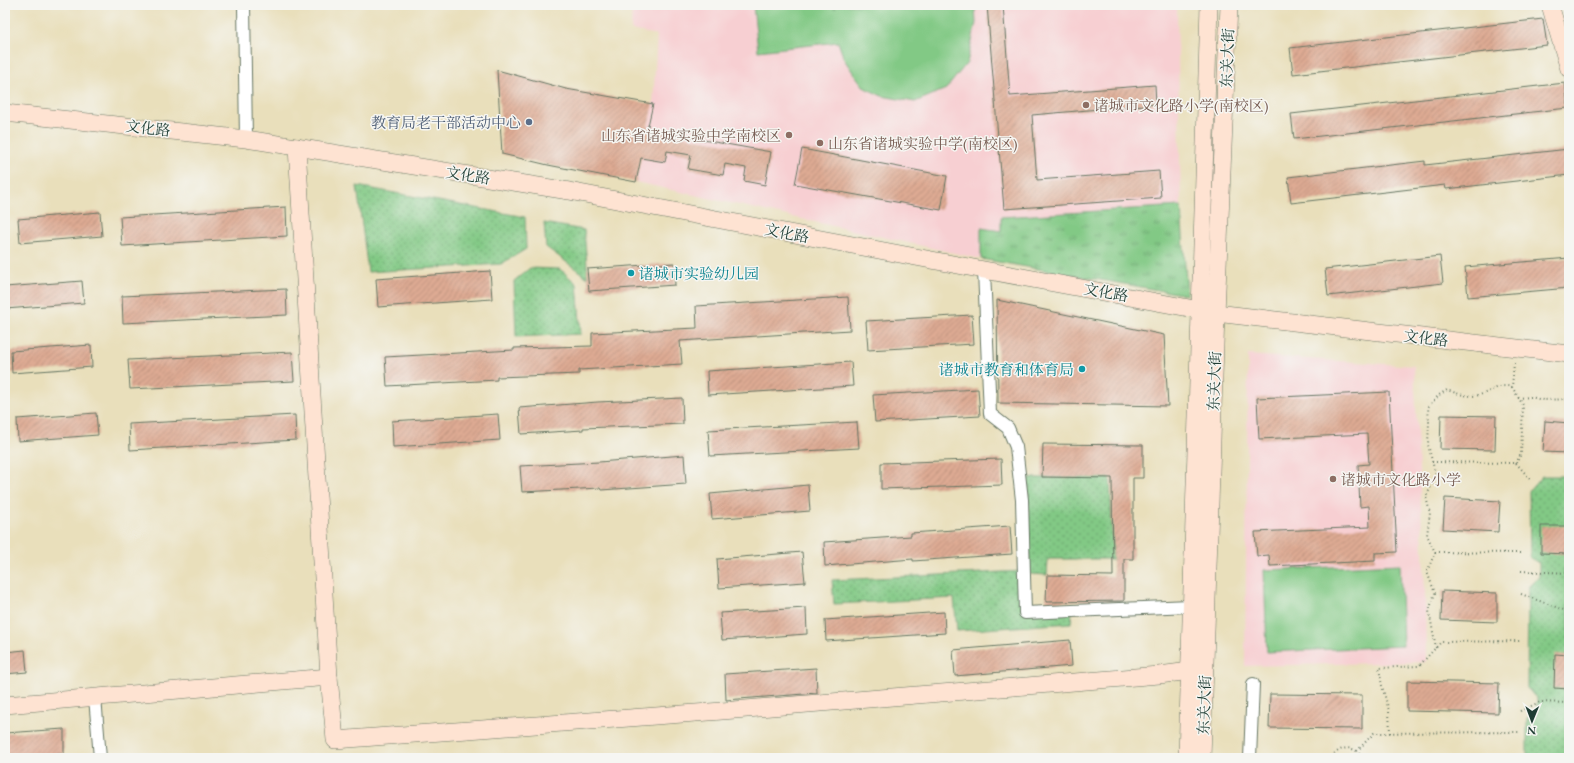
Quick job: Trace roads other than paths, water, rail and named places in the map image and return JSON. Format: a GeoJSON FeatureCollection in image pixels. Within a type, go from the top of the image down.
{"type":"FeatureCollection","features":[{"type":"Feature","properties":{"kind":"street"},"geometry":{"type":"LineString","coordinates":[[244,5],[246,139]]}},
{"type":"Feature","properties":{"kind":"street","name":"东关大街"},"geometry":{"type":"LineString","coordinates":[[1187,758],[1190,671],[1190,606],[1209,5]]}},
{"type":"Feature","properties":{"kind":"street","name":"东关大街"},"geometry":{"type":"LineString","coordinates":[[1202,758],[1216,313],[1229,5]]}},
{"type":"Feature","properties":{"kind":"street"},"geometry":{"type":"LineString","coordinates":[[1550,5],[1569,70]]}},
{"type":"Feature","properties":{"kind":"street","name":"文化路"},"geometry":{"type":"LineString","coordinates":[[5,112],[246,139],[569,191],[1216,313],[1569,354]]}},
{"type":"Feature","properties":{"kind":"street"},"geometry":{"type":"LineString","coordinates":[[297,147],[329,677],[335,740],[1159,675],[1190,671]]}},
{"type":"Feature","properties":{"kind":"street"},"geometry":{"type":"LineString","coordinates":[[984,270],[990,414],[1008,428],[1016,448],[1022,500],[1025,613],[1190,606]]}},
{"type":"Feature","properties":{"kind":"street"},"geometry":{"type":"LineString","coordinates":[[5,705],[329,677]]}},
{"type":"Feature","properties":{"kind":"street"},"geometry":{"type":"LineString","coordinates":[[1250,758],[1253,684]]}},
{"type":"Feature","properties":{"kind":"street"},"geometry":{"type":"LineString","coordinates":[[95,697],[100,758]]}},
{"type":"Feature","properties":{"kind":"water"},"geometry":{"type":"Polygon","coordinates":[[[1349,753],[1357,758],[1338,758],[1342,754],[1349,753]]]}},
{"type":"Feature","properties":{"kind":"place","name":"诸城市文化路小学(南校区)"},"geometry":{"type":"Point","coordinates":[1086,105]}},
{"type":"Feature","properties":{"kind":"place","name":"教育局老干部活动中心"},"geometry":{"type":"Point","coordinates":[529,122]}},
{"type":"Feature","properties":{"kind":"place","name":"山东省诸城实验中学南校区"},"geometry":{"type":"Point","coordinates":[789,135]}},
{"type":"Feature","properties":{"kind":"place","name":"山东省诸城实验中学(南校区)"},"geometry":{"type":"Point","coordinates":[820,143]}},
{"type":"Feature","properties":{"kind":"place","name":"诸城市实验幼儿园"},"geometry":{"type":"Point","coordinates":[631,273]}},
{"type":"Feature","properties":{"kind":"place","name":"诸城市教育和体育局"},"geometry":{"type":"Point","coordinates":[1082,369]}},
{"type":"Feature","properties":{"kind":"place","name":"诸城市文化路小学"},"geometry":{"type":"Point","coordinates":[1333,479]}}]}
